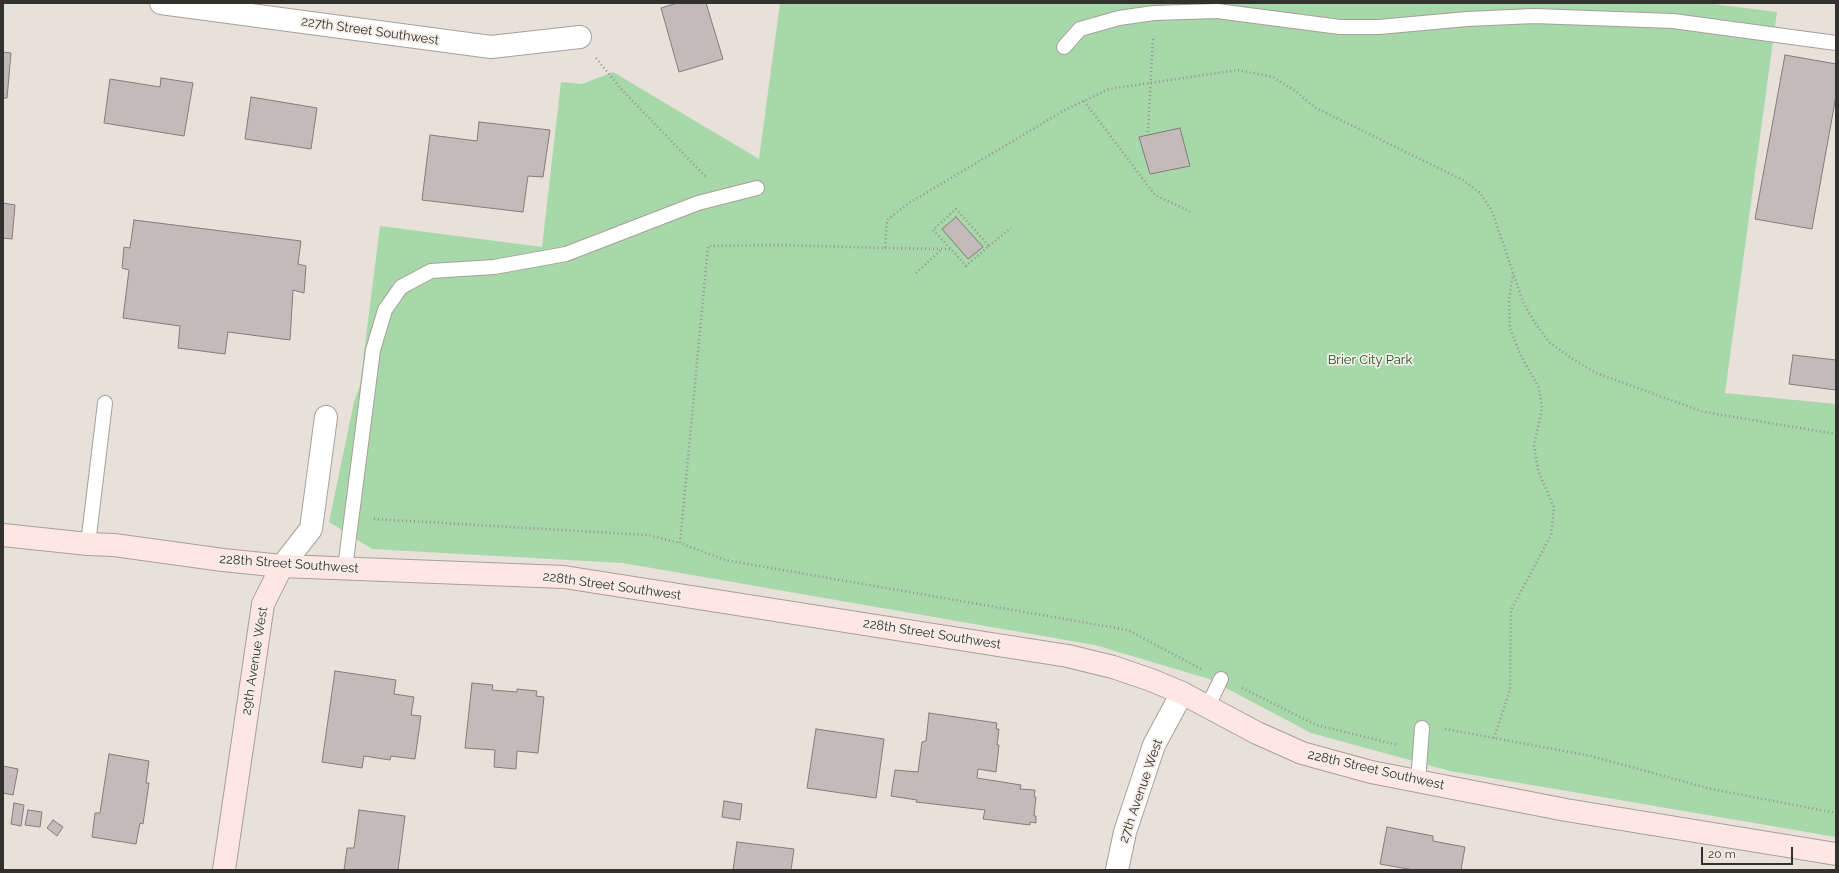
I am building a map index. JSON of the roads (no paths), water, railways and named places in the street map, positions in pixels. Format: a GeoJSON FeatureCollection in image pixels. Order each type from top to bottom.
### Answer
{"type":"FeatureCollection","features":[{"type":"Feature","properties":{"kind":"main road","name":"228th Street Southwest"},"geometry":{"type":"LineString","coordinates":[[3,535],[88,544],[114,545],[223,560],[282,566],[572,578],[1068,656],[1113,666],[1151,680],[1182,693],[1257,733],[1302,753],[1371,772],[1566,810],[1836,854]]}},
{"type":"Feature","properties":{"kind":"main road","name":"29th Avenue West"},"geometry":{"type":"LineString","coordinates":[[224,870],[263,604],[282,566]]}},
{"type":"Feature","properties":{"kind":"street","name":"227th Street Southwest"},"geometry":{"type":"LineString","coordinates":[[160,3],[491,47],[580,37]]}},
{"type":"Feature","properties":{"kind":"street","name":"29th Avenue West"},"geometry":{"type":"LineString","coordinates":[[282,566],[311,529],[326,417]]}},
{"type":"Feature","properties":{"kind":"street","name":"27th Avenue West"},"geometry":{"type":"LineString","coordinates":[[1117,870],[1125,832],[1154,745],[1182,693]]}},
{"type":"Feature","properties":{"kind":"lane"},"geometry":{"type":"LineString","coordinates":[[1064,47],[1080,29],[1119,18],[1154,13],[1217,11],[1340,28],[1379,27],[1467,19],[1534,16],[1673,21],[1836,43]]}},
{"type":"Feature","properties":{"kind":"lane"},"geometry":{"type":"LineString","coordinates":[[345,568],[373,350],[385,310],[401,287],[431,271],[494,267],[566,254],[698,203],[757,188]]}},
{"type":"Feature","properties":{"kind":"lane"},"geometry":{"type":"LineString","coordinates":[[88,544],[105,403]]}},
{"type":"Feature","properties":{"kind":"lane"},"geometry":{"type":"LineString","coordinates":[[1208,706],[1221,679]]}},
{"type":"Feature","properties":{"kind":"lane"},"geometry":{"type":"LineString","coordinates":[[1418,782],[1422,728]]}},
{"type":"Feature","properties":{"kind":"park label","name":"Brier City Park"},"geometry":{"type":"Point","coordinates":[1370,360]}}]}
